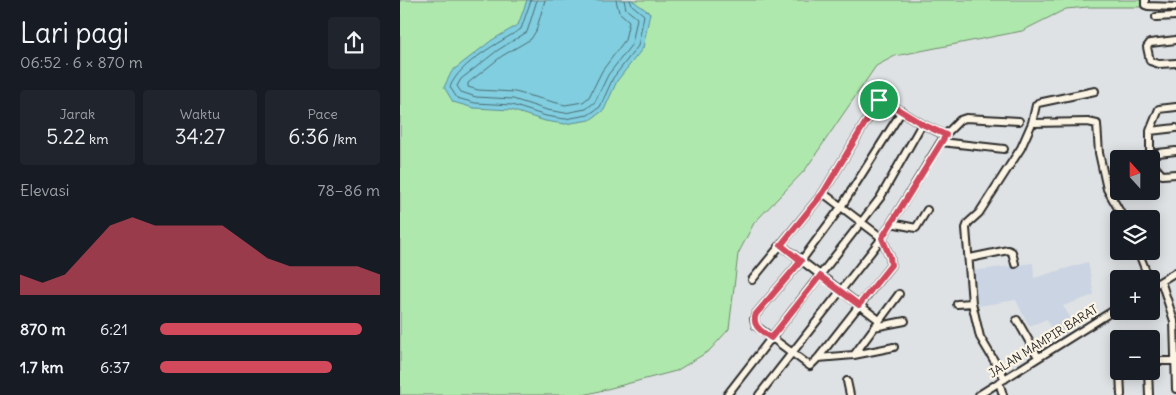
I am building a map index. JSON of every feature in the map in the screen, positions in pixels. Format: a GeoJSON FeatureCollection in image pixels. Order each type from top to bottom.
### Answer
{"type":"FeatureCollection","features":[{"type":"Feature","properties":{"kind":"street"},"geometry":{"type":"LineString","coordinates":[[1145,0],[1145,5],[1148,6],[1176,7]]}},
{"type":"Feature","properties":{"kind":"street"},"geometry":{"type":"LineString","coordinates":[[1156,17],[1176,16]]}},
{"type":"Feature","properties":{"kind":"street"},"geometry":{"type":"LineString","coordinates":[[1176,40],[1150,43],[1147,48],[1150,61],[1159,64],[1176,63]]}},
{"type":"Feature","properties":{"kind":"street"},"geometry":{"type":"LineString","coordinates":[[1003,395],[1002,380],[980,337],[972,304],[970,258],[966,233],[968,223],[979,213],[1022,148],[1038,104],[1094,91]]}},
{"type":"Feature","properties":{"kind":"street"},"geometry":{"type":"LineString","coordinates":[[752,280],[823,193],[879,100],[883,100],[922,124],[946,135]]}},
{"type":"Feature","properties":{"kind":"street"},"geometry":{"type":"LineString","coordinates":[[1150,150],[1150,130],[1158,108],[1176,107]]}},
{"type":"Feature","properties":{"kind":"street"},"geometry":{"type":"LineString","coordinates":[[823,193],[842,207],[862,222],[882,238],[890,257],[891,265],[810,366],[756,326],[754,319],[756,314],[801,261],[842,207],[902,111]]}},
{"type":"Feature","properties":{"kind":"street"},"geometry":{"type":"LineString","coordinates":[[759,395],[882,238],[946,135],[962,118],[1019,120]]}},
{"type":"Feature","properties":{"kind":"street"},"geometry":{"type":"LineString","coordinates":[[1032,123],[1088,122],[1097,124],[1099,153],[1107,189],[1119,210]]}},
{"type":"Feature","properties":{"kind":"street"},"geometry":{"type":"LineString","coordinates":[[727,395],[880,198],[922,124]]}},
{"type":"Feature","properties":{"kind":"street"},"geometry":{"type":"LineString","coordinates":[[1150,130],[1176,128]]}},
{"type":"Feature","properties":{"kind":"street"},"geometry":{"type":"LineString","coordinates":[[942,142],[1004,149]]}},
{"type":"Feature","properties":{"kind":"street"},"geometry":{"type":"LineString","coordinates":[[1160,155],[1176,151]]}},
{"type":"Feature","properties":{"kind":"street"},"geometry":{"type":"LineString","coordinates":[[1160,172],[1162,175],[1176,174]]}},
{"type":"Feature","properties":{"kind":"street"},"geometry":{"type":"LineString","coordinates":[[891,223],[916,228],[927,210]]}},
{"type":"Feature","properties":{"kind":"street"},"geometry":{"type":"LineString","coordinates":[[781,245],[879,320]]}},
{"type":"Feature","properties":{"kind":"street"},"geometry":{"type":"LineString","coordinates":[[970,258],[1008,250],[1012,252],[1015,264]]}},
{"type":"Feature","properties":{"kind":"street"},"geometry":{"type":"LineString","coordinates":[[1176,272],[1161,281],[1175,321],[1176,386]]}},
{"type":"Feature","properties":{"kind":"street"},"geometry":{"type":"LineString","coordinates":[[854,355],[900,294]]}},
{"type":"Feature","properties":{"kind":"street"},"geometry":{"type":"LineString","coordinates":[[956,304],[972,304]]}},
{"type":"Feature","properties":{"kind":"street","name":"JALAN MAMPIR BARAT"},"geometry":{"type":"LineString","coordinates":[[979,395],[1110,313]]}},
{"type":"Feature","properties":{"kind":"street"},"geometry":{"type":"LineString","coordinates":[[1017,320],[1038,357]]}},
{"type":"Feature","properties":{"kind":"street"},"geometry":{"type":"LineString","coordinates":[[874,328],[906,321]]}},
{"type":"Feature","properties":{"kind":"street"},"geometry":{"type":"LineString","coordinates":[[818,358],[854,355],[894,347]]}},
{"type":"Feature","properties":{"kind":"street"},"geometry":{"type":"LineString","coordinates":[[1160,362],[1176,361]]}},
{"type":"Feature","properties":{"kind":"street"},"geometry":{"type":"LineString","coordinates":[[1120,380],[1120,395]]}},
{"type":"Feature","properties":{"kind":"street"},"geometry":{"type":"LineString","coordinates":[[1148,380],[1149,395]]}},
{"type":"Feature","properties":{"kind":"street"},"geometry":{"type":"LineString","coordinates":[[847,381],[850,395]]}},
{"type":"Feature","properties":{"kind":"shaded area"},"geometry":{"type":"Polygon","coordinates":[[[1088,262],[1094,295],[1063,306],[1078,329],[1057,343],[1047,319],[1029,326],[1016,300],[978,306],[972,271],[1033,263],[1034,278],[1088,262]]]}},
{"type":"Feature","properties":{"kind":"green space"},"geometry":{"type":"Polygon","coordinates":[[[400,0],[1142,0],[1141,7],[1066,9],[1022,31],[895,56],[876,66],[805,170],[754,223],[738,254],[729,329],[709,351],[676,371],[584,395],[400,395],[400,0]]]}},
{"type":"Feature","properties":{"kind":"water"},"geometry":{"type":"Polygon","coordinates":[[[527,0],[632,0],[650,13],[643,48],[617,81],[604,110],[590,120],[565,124],[545,121],[511,110],[474,108],[453,102],[444,87],[452,71],[492,40],[518,25],[527,0]]]}},
{"type":"Feature","properties":{"kind":"route"},"geometry":{"type":"LineString","coordinates":[[879,100],[883,100],[922,124],[946,135],[882,238],[890,257],[891,265],[859,305],[820,276],[771,338],[756,326],[754,319],[756,314],[801,261],[781,245],[823,193],[879,100]]}}]}
